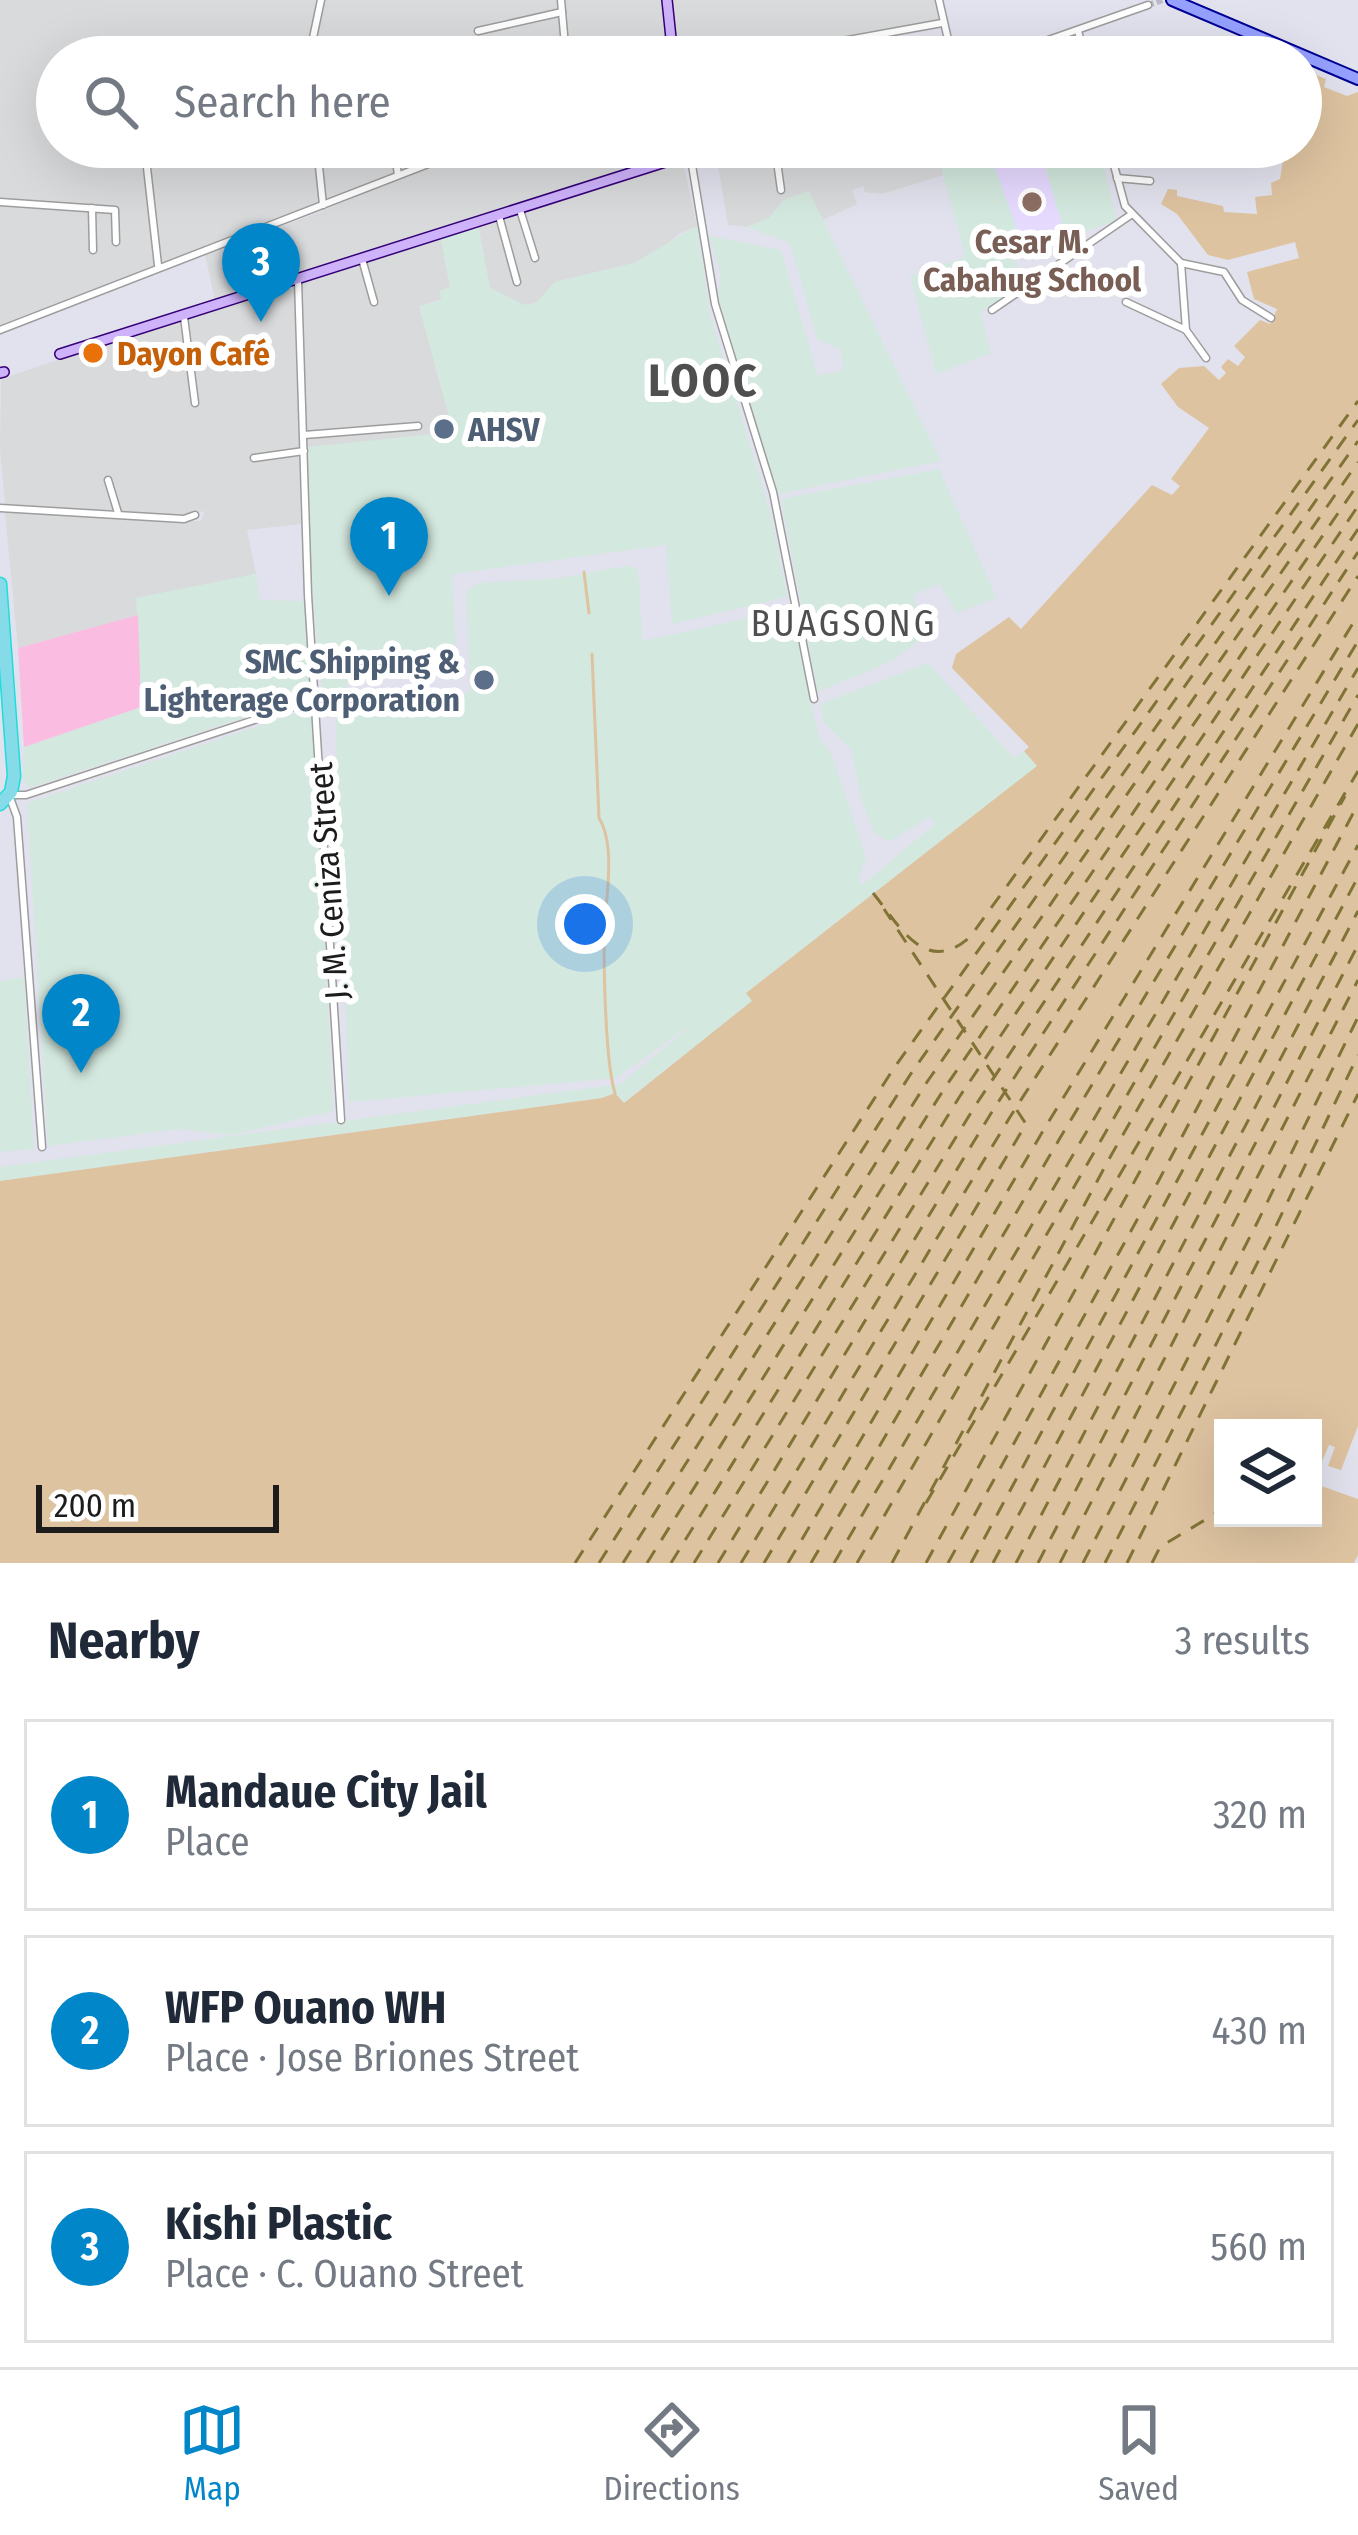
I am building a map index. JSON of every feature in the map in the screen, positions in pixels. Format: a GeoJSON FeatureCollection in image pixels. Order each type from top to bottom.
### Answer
{"type":"FeatureCollection","features":[{"type":"Feature","properties":{"kind":"highway"},"geometry":{"type":"LineString","coordinates":[[0,584],[14,776],[4,800]]}},
{"type":"Feature","properties":{"kind":"main road"},"geometry":{"type":"LineString","coordinates":[[1172,0],[1257,36]]}},
{"type":"Feature","properties":{"kind":"main road"},"geometry":{"type":"LineString","coordinates":[[1322,64],[1358,79]]}},
{"type":"Feature","properties":{"kind":"street"},"geometry":{"type":"LineString","coordinates":[[313,36],[321,0]]}},
{"type":"Feature","properties":{"kind":"street"},"geometry":{"type":"LineString","coordinates":[[561,0],[564,36]]}},
{"type":"Feature","properties":{"kind":"street"},"geometry":{"type":"LineString","coordinates":[[667,0],[671,36]]}},
{"type":"Feature","properties":{"kind":"street"},"geometry":{"type":"LineString","coordinates":[[939,0],[946,36]]}},
{"type":"Feature","properties":{"kind":"street"},"geometry":{"type":"LineString","coordinates":[[1063,36],[1148,5]]}},
{"type":"Feature","properties":{"kind":"street"},"geometry":{"type":"LineString","coordinates":[[478,32],[562,12]]}},
{"type":"Feature","properties":{"kind":"street"},"geometry":{"type":"LineString","coordinates":[[870,36],[942,23]]}},
{"type":"Feature","properties":{"kind":"street"},"geometry":{"type":"LineString","coordinates":[[1078,31],[1079,36]]}},
{"type":"Feature","properties":{"kind":"street"},"geometry":{"type":"LineString","coordinates":[[147,168],[158,266]]}},
{"type":"Feature","properties":{"kind":"street"},"geometry":{"type":"LineString","coordinates":[[319,168],[323,205]]}},
{"type":"Feature","properties":{"kind":"street"},"geometry":{"type":"LineString","coordinates":[[397,168],[398,175]]}},
{"type":"Feature","properties":{"kind":"street"},"geometry":{"type":"LineString","coordinates":[[0,330],[418,168]]}},
{"type":"Feature","properties":{"kind":"street"},"geometry":{"type":"LineString","coordinates":[[60,354],[298,281],[634,168]]}},
{"type":"Feature","properties":{"kind":"street"},"geometry":{"type":"LineString","coordinates":[[692,168],[716,304],[772,492],[814,699]]}},
{"type":"Feature","properties":{"kind":"street"},"geometry":{"type":"LineString","coordinates":[[778,168],[781,190]]}},
{"type":"Feature","properties":{"kind":"street"},"geometry":{"type":"LineString","coordinates":[[1114,168],[1121,199],[1180,263],[1224,272],[1242,301],[1271,318]]}},
{"type":"Feature","properties":{"kind":"street"},"geometry":{"type":"LineString","coordinates":[[1117,178],[1150,182]]}},
{"type":"Feature","properties":{"kind":"street"},"geometry":{"type":"LineString","coordinates":[[0,202],[115,210],[116,242]]}},
{"type":"Feature","properties":{"kind":"street"},"geometry":{"type":"LineString","coordinates":[[519,206],[535,258]]}},
{"type":"Feature","properties":{"kind":"street"},"geometry":{"type":"LineString","coordinates":[[92,208],[93,250]]}},
{"type":"Feature","properties":{"kind":"street"},"geometry":{"type":"LineString","coordinates":[[498,213],[518,282]]}},
{"type":"Feature","properties":{"kind":"street"},"geometry":{"type":"LineString","coordinates":[[992,310],[1132,214]]}},
{"type":"Feature","properties":{"kind":"street"},"geometry":{"type":"LineString","coordinates":[[362,259],[374,302]]}},
{"type":"Feature","properties":{"kind":"street"},"geometry":{"type":"LineString","coordinates":[[1180,263],[1186,330]]}},
{"type":"Feature","properties":{"kind":"street","name":"J. M. Ceniza Street"},"geometry":{"type":"LineString","coordinates":[[298,281],[315,700],[341,1120]]}},
{"type":"Feature","properties":{"kind":"street"},"geometry":{"type":"LineString","coordinates":[[1126,302],[1186,330],[1206,358]]}},
{"type":"Feature","properties":{"kind":"street"},"geometry":{"type":"LineString","coordinates":[[184,313],[194,403]]}},
{"type":"Feature","properties":{"kind":"street"},"geometry":{"type":"LineString","coordinates":[[304,435],[418,426]]}},
{"type":"Feature","properties":{"kind":"street"},"geometry":{"type":"LineString","coordinates":[[254,458],[304,451]]}},
{"type":"Feature","properties":{"kind":"street"},"geometry":{"type":"LineString","coordinates":[[108,479],[118,513]]}},
{"type":"Feature","properties":{"kind":"street"},"geometry":{"type":"LineString","coordinates":[[0,508],[184,519],[195,515]]}},
{"type":"Feature","properties":{"kind":"street"},"geometry":{"type":"LineString","coordinates":[[42,1147],[17,817],[4,800],[315,700]]}},
{"type":"Feature","properties":{"kind":"shaded area"},"geometry":{"type":"Polygon","coordinates":[[[0,0],[661,0],[665,36],[36,36],[36,168],[406,168],[0,325],[0,0]]]}},
{"type":"Feature","properties":{"kind":"shaded area"},"geometry":{"type":"Polygon","coordinates":[[[670,0],[936,0],[939,22],[869,36],[673,36],[670,0]]]}},
{"type":"Feature","properties":{"kind":"shaded area"},"geometry":{"type":"Polygon","coordinates":[[[1322,77],[1324,87],[1347,96],[1358,92],[1358,1426],[1341,1470],[1328,1466],[1335,1447],[1329,1445],[1322,1462],[1322,1419],[1214,1419],[1214,1527],[1322,1527],[1322,1486],[1358,1499],[1354,1563],[0,1563],[0,1181],[615,1093],[624,1103],[752,1001],[746,993],[1037,766],[1024,751],[1029,747],[952,668],[956,654],[1009,617],[1021,629],[1152,485],[1172,495],[1180,486],[1171,479],[1209,428],[1178,407],[1161,384],[1179,368],[1204,366],[1219,380],[1226,373],[1221,367],[1228,359],[1238,366],[1245,357],[1234,346],[1260,320],[1270,324],[1277,309],[1254,299],[1247,272],[1299,258],[1295,242],[1228,260],[1208,255],[1177,214],[1161,204],[1168,189],[1177,190],[1177,196],[1223,206],[1224,212],[1257,214],[1255,197],[1272,195],[1271,183],[1280,179],[1282,168],[1322,168],[1322,77]]]}},
{"type":"Feature","properties":{"kind":"shaded area"},"geometry":{"type":"Polygon","coordinates":[[[422,168],[624,169],[215,301],[205,255],[422,168]]]}},
{"type":"Feature","properties":{"kind":"shaded area"},"geometry":{"type":"Polygon","coordinates":[[[663,168],[684,168],[697,226],[634,263],[555,282],[536,303],[524,305],[490,288],[478,225],[663,168]]]}},
{"type":"Feature","properties":{"kind":"shaded area"},"geometry":{"type":"Polygon","coordinates":[[[719,168],[942,168],[944,175],[882,194],[865,192],[863,186],[852,190],[857,204],[823,220],[808,191],[784,200],[769,218],[747,227],[728,225],[719,168]]]}},
{"type":"Feature","properties":{"kind":"shaded area"},"geometry":{"type":"Polygon","coordinates":[[[942,168],[998,168],[1020,237],[1004,241],[1027,282],[980,312],[991,353],[936,374],[910,276],[965,257],[942,168]]]}},
{"type":"Feature","properties":{"kind":"shaded area","name":"Cesar M. Cabahug School"},"geometry":{"type":"Polygon","coordinates":[[[995,168],[1045,168],[1066,238],[1026,254],[995,168]]]}},
{"type":"Feature","properties":{"kind":"shaded area"},"geometry":{"type":"Polygon","coordinates":[[[1045,168],[1104,168],[1117,221],[1066,238],[1045,168]]]}},
{"type":"Feature","properties":{"kind":"shaded area"},"geometry":{"type":"Polygon","coordinates":[[[809,191],[941,461],[778,494],[718,299],[721,273],[709,236],[781,250],[818,376],[844,370],[840,349],[817,339],[790,243],[747,227],[769,218],[784,200],[809,191]]]}},
{"type":"Feature","properties":{"kind":"shaded area"},"geometry":{"type":"Polygon","coordinates":[[[478,225],[490,288],[524,305],[536,303],[555,282],[634,263],[697,226],[710,314],[771,514],[787,597],[672,624],[666,545],[452,574],[457,666],[349,676],[345,690],[322,693],[311,574],[308,447],[453,432],[419,306],[441,300],[440,291],[450,287],[441,239],[478,225]]]}},
{"type":"Feature","properties":{"kind":"shaded area"},"geometry":{"type":"Polygon","coordinates":[[[441,239],[450,287],[442,299],[420,306],[454,433],[308,447],[300,284],[441,239]]]}},
{"type":"Feature","properties":{"kind":"shaded area"},"geometry":{"type":"Polygon","coordinates":[[[294,288],[301,524],[247,530],[256,574],[137,598],[138,615],[18,648],[5,513],[100,512],[201,521],[205,511],[183,516],[5,504],[1,379],[294,288]]]}},
{"type":"Feature","properties":{"kind":"shaded area"},"geometry":{"type":"Polygon","coordinates":[[[939,469],[997,598],[956,613],[940,584],[913,595],[926,635],[892,661],[818,692],[781,499],[939,469]]]}},
{"type":"Feature","properties":{"kind":"shaded area"},"geometry":{"type":"Polygon","coordinates":[[[636,568],[639,577],[642,641],[790,609],[819,736],[833,758],[866,858],[861,886],[935,824],[929,817],[889,842],[874,832],[861,799],[851,749],[824,723],[820,704],[928,663],[1014,758],[1024,751],[1038,766],[747,992],[753,1001],[623,1103],[615,1093],[0,1181],[0,1167],[620,1084],[701,1018],[616,1078],[349,1102],[335,705],[470,693],[466,592],[478,583],[559,578],[636,568]]]}},
{"type":"Feature","properties":{"kind":"shaded area"},"geometry":{"type":"Polygon","coordinates":[[[256,574],[260,600],[305,601],[310,696],[29,788],[23,779],[24,747],[141,707],[136,598],[256,574]]]}},
{"type":"Feature","properties":{"kind":"shaded area"},"geometry":{"type":"Polygon","coordinates":[[[138,615],[141,707],[24,747],[18,648],[138,615]]]}},
{"type":"Feature","properties":{"kind":"shaded area"},"geometry":{"type":"Polygon","coordinates":[[[313,708],[333,1111],[232,1135],[178,1129],[48,1146],[27,803],[313,708]]]}},
{"type":"Feature","properties":{"kind":"shaded area"},"geometry":{"type":"Polygon","coordinates":[[[24,977],[34,1149],[0,1152],[0,981],[24,977]]]}},
{"type":"Feature","properties":{"kind":"waterway"},"geometry":{"type":"LineString","coordinates":[[584,572],[589,613]]}},
{"type":"Feature","properties":{"kind":"waterway"},"geometry":{"type":"LineString","coordinates":[[592,654],[599,818],[608,854],[605,983],[615,1093]]}},
{"type":"Feature","properties":{"kind":"ferry route"},"geometry":{"type":"LineString","coordinates":[[873,893],[903,932],[926,949],[954,948],[970,937],[1358,401]]}},
{"type":"Feature","properties":{"kind":"ferry route"},"geometry":{"type":"LineString","coordinates":[[575,1563],[894,1068],[1358,420]]}},
{"type":"Feature","properties":{"kind":"ferry route"},"geometry":{"type":"LineString","coordinates":[[599,1563],[910,1075],[1358,441]]}},
{"type":"Feature","properties":{"kind":"ferry route"},"geometry":{"type":"LineString","coordinates":[[623,1563],[927,1082],[1358,462]]}},
{"type":"Feature","properties":{"kind":"ferry route"},"geometry":{"type":"LineString","coordinates":[[647,1563],[944,1089],[1358,484]]}},
{"type":"Feature","properties":{"kind":"ferry route"},"geometry":{"type":"LineString","coordinates":[[671,1563],[960,1096],[1358,506]]}},
{"type":"Feature","properties":{"kind":"ferry route"},"geometry":{"type":"LineString","coordinates":[[694,1563],[977,1103],[1358,529]]}},
{"type":"Feature","properties":{"kind":"ferry route"},"geometry":{"type":"LineString","coordinates":[[718,1563],[993,1110],[1358,552]]}},
{"type":"Feature","properties":{"kind":"ferry route"},"geometry":{"type":"LineString","coordinates":[[741,1563],[1010,1117],[1358,576]]}},
{"type":"Feature","properties":{"kind":"ferry route"},"geometry":{"type":"LineString","coordinates":[[788,1563],[1043,1131],[1358,615]]}},
{"type":"Feature","properties":{"kind":"ferry route"},"geometry":{"type":"LineString","coordinates":[[811,1563],[1358,641]]}},
{"type":"Feature","properties":{"kind":"ferry route"},"geometry":{"type":"LineString","coordinates":[[834,1563],[1358,668]]}},
{"type":"Feature","properties":{"kind":"ferry route"},"geometry":{"type":"LineString","coordinates":[[857,1563],[1358,695]]}},
{"type":"Feature","properties":{"kind":"ferry route"},"geometry":{"type":"LineString","coordinates":[[892,1563],[1109,1159],[1358,724]]}},
{"type":"Feature","properties":{"kind":"ferry route"},"geometry":{"type":"LineString","coordinates":[[926,1503],[1358,771]]}},
{"type":"Feature","properties":{"kind":"ferry route"},"geometry":{"type":"LineString","coordinates":[[926,1563],[1345,796]]}},
{"type":"Feature","properties":{"kind":"ferry route"},"geometry":{"type":"LineString","coordinates":[[948,1563],[1159,1180],[1358,804]]}},
{"type":"Feature","properties":{"kind":"ferry route"},"geometry":{"type":"LineString","coordinates":[[971,1563],[1358,845]]}},
{"type":"Feature","properties":{"kind":"ferry route"},"geometry":{"type":"LineString","coordinates":[[993,1563],[1358,877]]}},
{"type":"Feature","properties":{"kind":"ferry route"},"geometry":{"type":"LineString","coordinates":[[764,1563],[1026,1124],[884,909]]}},
{"type":"Feature","properties":{"kind":"ferry route"},"geometry":{"type":"LineString","coordinates":[[1016,1563],[1358,911]]}},
{"type":"Feature","properties":{"kind":"ferry route"},"geometry":{"type":"LineString","coordinates":[[1038,1563],[1358,945]]}},
{"type":"Feature","properties":{"kind":"ferry route"},"geometry":{"type":"LineString","coordinates":[[1060,1563],[1358,980]]}},
{"type":"Feature","properties":{"kind":"ferry route"},"geometry":{"type":"LineString","coordinates":[[1083,1563],[1358,1017]]}},
{"type":"Feature","properties":{"kind":"ferry route"},"geometry":{"type":"LineString","coordinates":[[1105,1563],[1358,1055]]}},
{"type":"Feature","properties":{"kind":"ferry route"},"geometry":{"type":"LineString","coordinates":[[1127,1563],[1358,1094]]}},
{"type":"Feature","properties":{"kind":"ferry route"},"geometry":{"type":"LineString","coordinates":[[1152,1563],[1160,1547],[1214,1514]]}},
{"type":"Feature","properties":{"kind":"tunnel"},"geometry":{"type":"LineString","coordinates":[[1148,5],[1163,0]]}},
{"type":"Feature","properties":{"kind":"place","name":"Cesar M. Cabahug School"},"geometry":{"type":"Point","coordinates":[1032,202]}},
{"type":"Feature","properties":{"kind":"place","name":"Kishi Plastic"},"geometry":{"type":"Point","coordinates":[261,322]}},
{"type":"Feature","properties":{"kind":"place","name":"Dayon Café"},"geometry":{"type":"Point","coordinates":[93,353]}},
{"type":"Feature","properties":{"kind":"place","name":"AHSV"},"geometry":{"type":"Point","coordinates":[444,429]}},
{"type":"Feature","properties":{"kind":"place","name":"Mandaue City Jail"},"geometry":{"type":"Point","coordinates":[389,596]}},
{"type":"Feature","properties":{"kind":"place","name":"SMC Shipping & Lighterage Corporation"},"geometry":{"type":"Point","coordinates":[484,680]}},
{"type":"Feature","properties":{"kind":"place","name":"WFP Ouano WH"},"geometry":{"type":"Point","coordinates":[81,1073]}},
{"type":"Feature","properties":{"kind":"district","name":"LOOC"},"geometry":{"type":"Point","coordinates":[704,380]}},
{"type":"Feature","properties":{"kind":"district","name":"BUAGSONG"},"geometry":{"type":"Point","coordinates":[844,623]}}]}
